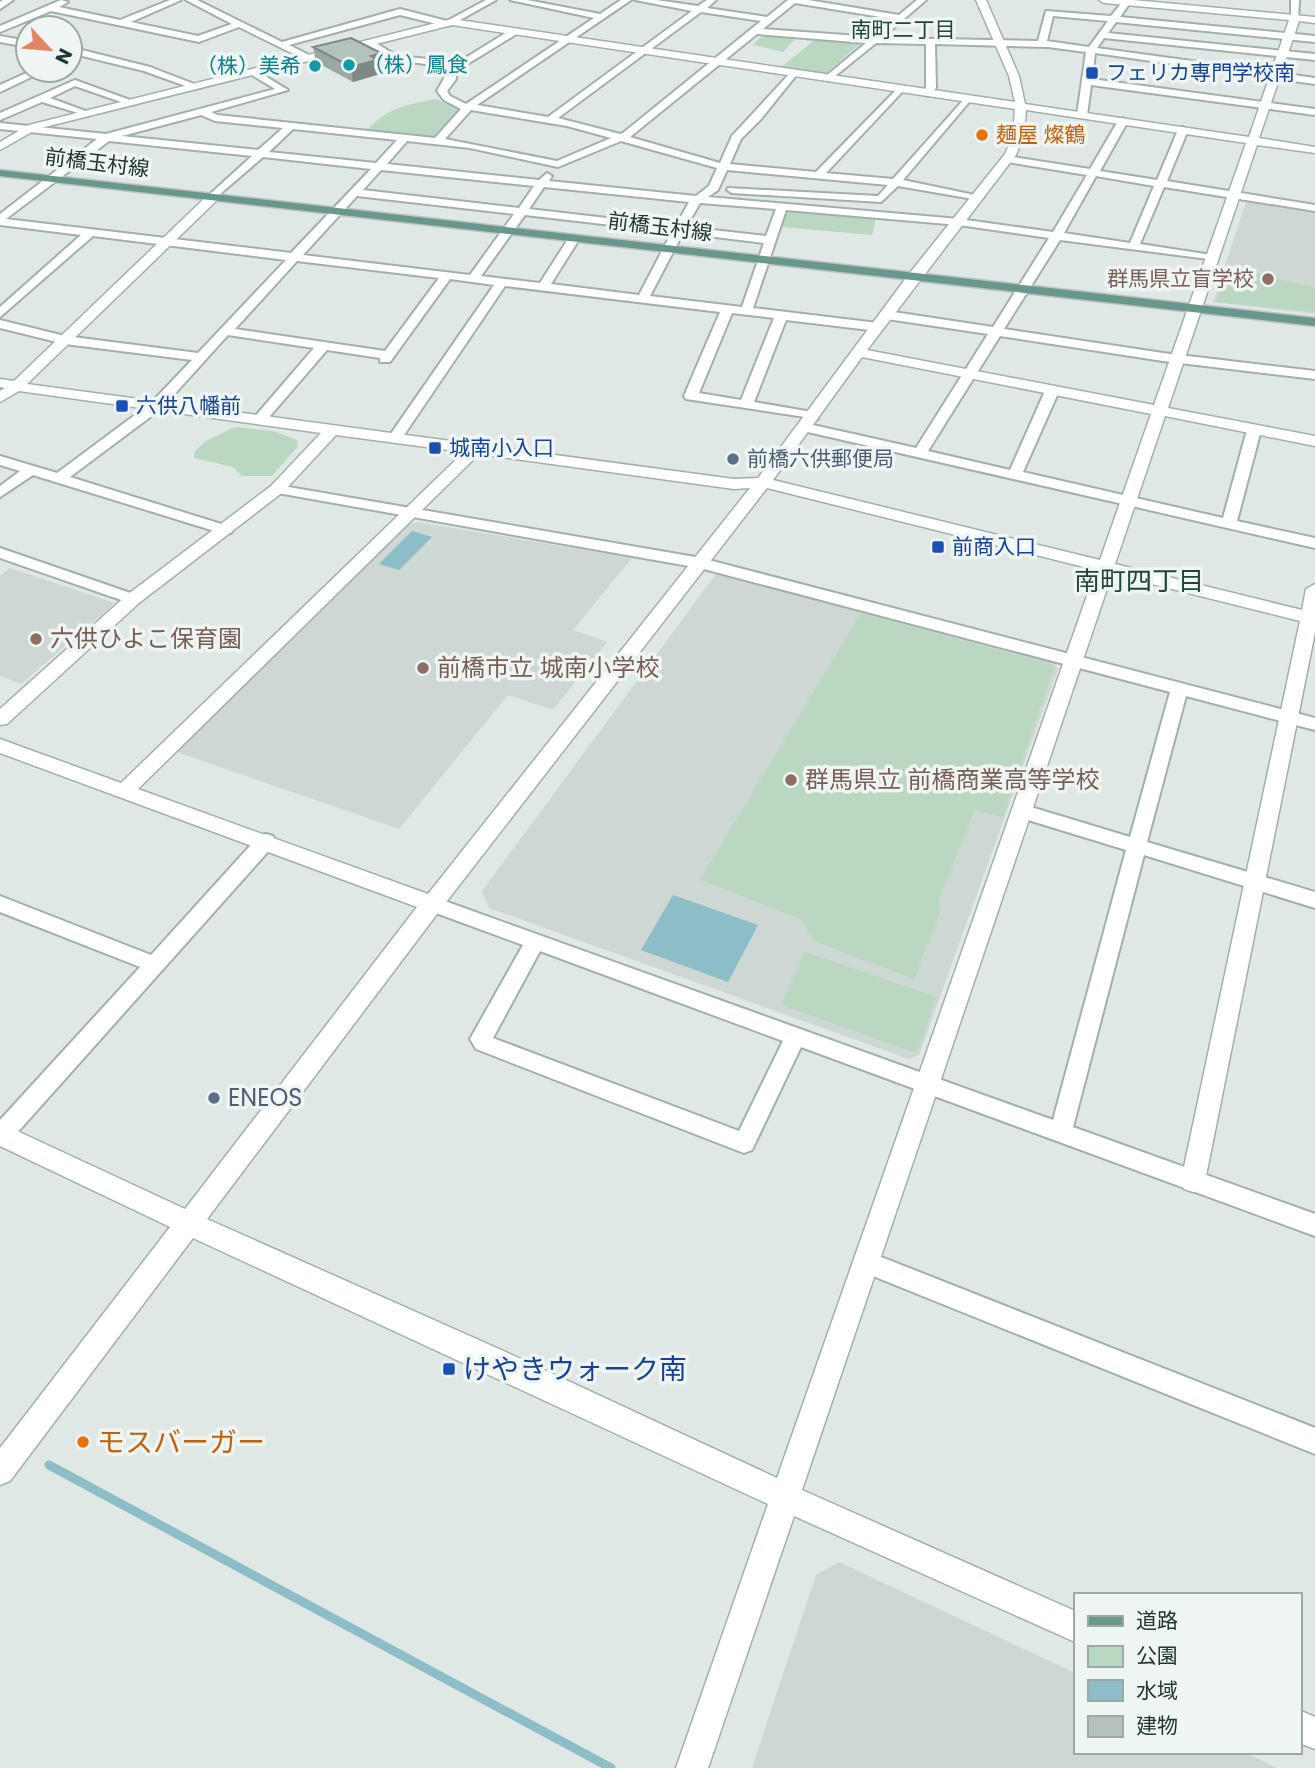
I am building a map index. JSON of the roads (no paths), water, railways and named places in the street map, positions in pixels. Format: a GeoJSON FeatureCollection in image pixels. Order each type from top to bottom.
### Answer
{"type":"FeatureCollection","features":[{"type":"Feature","properties":{"kind":"main road","name":"前橋玉村線"},"geometry":{"type":"LineString","coordinates":[[0,173],[1315,322]]}},
{"type":"Feature","properties":{"kind":"street"},"geometry":{"type":"LineString","coordinates":[[0,6],[9,0]]}},
{"type":"Feature","properties":{"kind":"street"},"geometry":{"type":"LineString","coordinates":[[0,29],[69,0]]}},
{"type":"Feature","properties":{"kind":"street"},"geometry":{"type":"LineString","coordinates":[[124,22],[177,0]]}},
{"type":"Feature","properties":{"kind":"street"},"geometry":{"type":"LineString","coordinates":[[190,0],[308,58]]}},
{"type":"Feature","properties":{"kind":"street"},"geometry":{"type":"LineString","coordinates":[[0,147],[29,128],[448,23],[492,0]]}},
{"type":"Feature","properties":{"kind":"street"},"geometry":{"type":"LineString","coordinates":[[514,0],[601,17]]}},
{"type":"Feature","properties":{"kind":"street"},"geometry":{"type":"LineString","coordinates":[[439,141],[468,107],[627,0]]}},
{"type":"Feature","properties":{"kind":"street"},"geometry":{"type":"LineString","coordinates":[[639,0],[769,20]]}},
{"type":"Feature","properties":{"kind":"street"},"geometry":{"type":"LineString","coordinates":[[551,119],[712,0]]}},
{"type":"Feature","properties":{"kind":"street"},"geometry":{"type":"LineString","coordinates":[[474,278],[555,165],[623,138],[793,0],[900,18]]}},
{"type":"Feature","properties":{"kind":"street"},"geometry":{"type":"LineString","coordinates":[[829,78],[922,0]]}},
{"type":"Feature","properties":{"kind":"street"},"geometry":{"type":"LineString","coordinates":[[2,1465],[432,904],[701,563],[914,277],[1007,159],[1020,133],[1022,106],[1016,82],[981,0]]}},
{"type":"Feature","properties":{"kind":"street"},"geometry":{"type":"LineString","coordinates":[[1104,0],[1315,20]]}},
{"type":"Feature","properties":{"kind":"street"},"geometry":{"type":"LineString","coordinates":[[692,1768],[1289,37],[1295,18],[1295,0]]}},
{"type":"Feature","properties":{"kind":"street"},"geometry":{"type":"LineString","coordinates":[[1082,115],[1091,50],[1127,1]]}},
{"type":"Feature","properties":{"kind":"street"},"geometry":{"type":"LineString","coordinates":[[51,8],[199,39],[240,24]]}},
{"type":"Feature","properties":{"kind":"street"},"geometry":{"type":"LineString","coordinates":[[281,45],[400,12],[448,23],[1315,150]]}},
{"type":"Feature","properties":{"kind":"street"},"geometry":{"type":"LineString","coordinates":[[1042,44],[1049,13],[1315,39]]}},
{"type":"Feature","properties":{"kind":"street"},"geometry":{"type":"LineString","coordinates":[[368,42],[388,57],[432,62],[450,70],[515,31]]}},
{"type":"Feature","properties":{"kind":"street"},"geometry":{"type":"LineString","coordinates":[[756,31],[873,41],[1042,44],[1091,50],[1265,105],[1315,112]]}},
{"type":"Feature","properties":{"kind":"street"},"geometry":{"type":"LineString","coordinates":[[1102,35],[1315,57]]}},
{"type":"Feature","properties":{"kind":"street"},"geometry":{"type":"LineString","coordinates":[[928,93],[931,88],[930,42]]}},
{"type":"Feature","properties":{"kind":"street"},"geometry":{"type":"LineString","coordinates":[[84,53],[147,69],[197,87]]}},
{"type":"Feature","properties":{"kind":"street"},"geometry":{"type":"LineString","coordinates":[[450,70],[452,77],[443,93],[451,101],[468,107],[551,119],[724,167],[895,182],[979,197]]}},
{"type":"Feature","properties":{"kind":"street"},"geometry":{"type":"LineString","coordinates":[[0,220],[107,137],[282,90],[255,72]]}},
{"type":"Feature","properties":{"kind":"street"},"geometry":{"type":"LineString","coordinates":[[643,298],[696,200],[714,188],[736,138],[758,117],[793,73]]}},
{"type":"Feature","properties":{"kind":"street"},"geometry":{"type":"LineString","coordinates":[[1086,81],[1169,76],[1275,75],[1315,80]]}},
{"type":"Feature","properties":{"kind":"street"},"geometry":{"type":"LineString","coordinates":[[0,117],[68,85],[79,83],[133,103]]}},
{"type":"Feature","properties":{"kind":"street"},"geometry":{"type":"LineString","coordinates":[[820,176],[900,89]]}},
{"type":"Feature","properties":{"kind":"street"},"geometry":{"type":"LineString","coordinates":[[41,98],[85,114]]}},
{"type":"Feature","properties":{"kind":"street"},"geometry":{"type":"LineString","coordinates":[[714,188],[881,199],[967,99]]}},
{"type":"Feature","properties":{"kind":"street"},"geometry":{"type":"LineString","coordinates":[[203,112],[215,118],[485,147],[555,165]]}},
{"type":"Feature","properties":{"kind":"street"},"geometry":{"type":"LineString","coordinates":[[920,453],[1057,235],[1122,121]]}},
{"type":"Feature","properties":{"kind":"street"},"geometry":{"type":"LineString","coordinates":[[0,125],[696,200],[959,222],[1212,258]]}},
{"type":"Feature","properties":{"kind":"street"},"geometry":{"type":"LineString","coordinates":[[0,398],[16,387],[165,242],[290,126]]}},
{"type":"Feature","properties":{"kind":"street"},"geometry":{"type":"LineString","coordinates":[[1134,246],[1183,130]]}},
{"type":"Feature","properties":{"kind":"street"},"geometry":{"type":"LineString","coordinates":[[60,478],[156,406],[377,165],[405,138]]}},
{"type":"Feature","properties":{"kind":"street"},"geometry":{"type":"LineString","coordinates":[[1007,159],[1315,208]]}},
{"type":"Feature","properties":{"kind":"street"},"geometry":{"type":"LineString","coordinates":[[353,192],[772,240]]}},
{"type":"Feature","properties":{"kind":"street"},"geometry":{"type":"LineString","coordinates":[[747,309],[782,207]]}},
{"type":"Feature","properties":{"kind":"street"},"geometry":{"type":"LineString","coordinates":[[0,220],[90,233],[782,314],[995,332],[1177,359],[1315,375]]}},
{"type":"Feature","properties":{"kind":"street"},"geometry":{"type":"LineString","coordinates":[[0,313],[90,233]]}},
{"type":"Feature","properties":{"kind":"street"},"geometry":{"type":"LineString","coordinates":[[544,286],[574,238]]}},
{"type":"Feature","properties":{"kind":"street"},"geometry":{"type":"LineString","coordinates":[[224,331],[386,357],[447,275]]}},
{"type":"Feature","properties":{"kind":"street"},"geometry":{"type":"LineString","coordinates":[[395,438],[502,281]]}},
{"type":"Feature","properties":{"kind":"street"},"geometry":{"type":"LineString","coordinates":[[728,307],[691,397],[746,405],[920,453],[1315,543]]}},
{"type":"Feature","properties":{"kind":"street"},"geometry":{"type":"LineString","coordinates":[[746,405],[782,314]]}},
{"type":"Feature","properties":{"kind":"street"},"geometry":{"type":"LineString","coordinates":[[0,324],[65,340],[200,357]]}},
{"type":"Feature","properties":{"kind":"street"},"geometry":{"type":"LineString","coordinates":[[260,419],[323,346]]}},
{"type":"Feature","properties":{"kind":"street"},"geometry":{"type":"LineString","coordinates":[[860,353],[1315,441]]}},
{"type":"Feature","properties":{"kind":"street"},"geometry":{"type":"LineString","coordinates":[[0,383],[759,487],[1311,624]]}},
{"type":"Feature","properties":{"kind":"street"},"geometry":{"type":"LineString","coordinates":[[1015,475],[1052,391]]}},
{"type":"Feature","properties":{"kind":"street"},"geometry":{"type":"LineString","coordinates":[[0,719],[133,599],[277,489],[331,430]]}},
{"type":"Feature","properties":{"kind":"street"},"geometry":{"type":"LineString","coordinates":[[1229,524],[1254,430]]}},
{"type":"Feature","properties":{"kind":"street"},"geometry":{"type":"LineString","coordinates":[[124,791],[475,449]]}},
{"type":"Feature","properties":{"kind":"street"},"geometry":{"type":"LineString","coordinates":[[0,460],[226,530]]}},
{"type":"Feature","properties":{"kind":"street"},"geometry":{"type":"LineString","coordinates":[[0,493],[31,469]]}},
{"type":"Feature","properties":{"kind":"street"},"geometry":{"type":"LineString","coordinates":[[277,489],[701,563],[1315,724]]}},
{"type":"Feature","properties":{"kind":"street"},"geometry":{"type":"LineString","coordinates":[[0,554],[133,599]]}},
{"type":"Feature","properties":{"kind":"street"},"geometry":{"type":"LineString","coordinates":[[1193,1181],[1311,624],[1315,589]]}},
{"type":"Feature","properties":{"kind":"street"},"geometry":{"type":"LineString","coordinates":[[1060,1133],[1179,689]]}},
{"type":"Feature","properties":{"kind":"street"},"geometry":{"type":"LineString","coordinates":[[0,746],[266,841],[534,943],[796,1035],[1315,1225]]}},
{"type":"Feature","properties":{"kind":"street"},"geometry":{"type":"LineString","coordinates":[[1021,811],[1315,900]]}},
{"type":"Feature","properties":{"kind":"street"},"geometry":{"type":"LineString","coordinates":[[266,841],[1,1135],[785,1497],[1074,1626]]}},
{"type":"Feature","properties":{"kind":"street"},"geometry":{"type":"LineString","coordinates":[[0,904],[156,965]]}},
{"type":"Feature","properties":{"kind":"street"},"geometry":{"type":"LineString","coordinates":[[534,943],[481,1039],[483,1043],[744,1143],[796,1035]]}},
{"type":"Feature","properties":{"kind":"street"},"geometry":{"type":"LineString","coordinates":[[866,1262],[1315,1441]]}},
{"type":"Feature","properties":{"kind":"water"},"geometry":{"type":"Polygon","coordinates":[[[412,531],[432,537],[399,570],[379,564],[412,531]]]}},
{"type":"Feature","properties":{"kind":"water"},"geometry":{"type":"Polygon","coordinates":[[[673,895],[758,925],[728,982],[641,950],[673,895]]]}},
{"type":"Feature","properties":{"kind":"waterway"},"geometry":{"type":"LineString","coordinates":[[49,1465],[611,1768]]}},
{"type":"Feature","properties":{"kind":"place","name":"（株）鳳食"},"geometry":{"type":"Point","coordinates":[349,65]}},
{"type":"Feature","properties":{"kind":"place","name":"（株）美希"},"geometry":{"type":"Point","coordinates":[315,66]}},
{"type":"Feature","properties":{"kind":"place","name":"フェリカ専門学校南"},"geometry":{"type":"Point","coordinates":[1092,73]}},
{"type":"Feature","properties":{"kind":"place","name":"麺屋 燦鶴"},"geometry":{"type":"Point","coordinates":[982,135]}},
{"type":"Feature","properties":{"kind":"place","name":"群馬県立盲学校"},"geometry":{"type":"Point","coordinates":[1268,279]}},
{"type":"Feature","properties":{"kind":"place","name":"六供八幡前"},"geometry":{"type":"Point","coordinates":[122,406]}},
{"type":"Feature","properties":{"kind":"place","name":"城南小入口"},"geometry":{"type":"Point","coordinates":[435,448]}},
{"type":"Feature","properties":{"kind":"place","name":"前橋六供郵便局"},"geometry":{"type":"Point","coordinates":[733,459]}},
{"type":"Feature","properties":{"kind":"place","name":"前商入口"},"geometry":{"type":"Point","coordinates":[938,547]}},
{"type":"Feature","properties":{"kind":"place","name":"六供ひよこ保育園"},"geometry":{"type":"Point","coordinates":[36,639]}},
{"type":"Feature","properties":{"kind":"place","name":"前橋市立 城南小学校"},"geometry":{"type":"Point","coordinates":[423,668]}},
{"type":"Feature","properties":{"kind":"place","name":"群馬県立 前橋商業高等学校"},"geometry":{"type":"Point","coordinates":[791,780]}},
{"type":"Feature","properties":{"kind":"place","name":"ENEOS"},"geometry":{"type":"Point","coordinates":[214,1098]}},
{"type":"Feature","properties":{"kind":"place","name":"けやきウォーク南"},"geometry":{"type":"Point","coordinates":[449,1369]}},
{"type":"Feature","properties":{"kind":"place","name":"モスバーガー"},"geometry":{"type":"Point","coordinates":[83,1442]}},
{"type":"Feature","properties":{"kind":"district","name":"南町二丁目"},"geometry":{"type":"Point","coordinates":[903,30]}},
{"type":"Feature","properties":{"kind":"district","name":"南町四丁目"},"geometry":{"type":"Point","coordinates":[1139,581]}}]}
